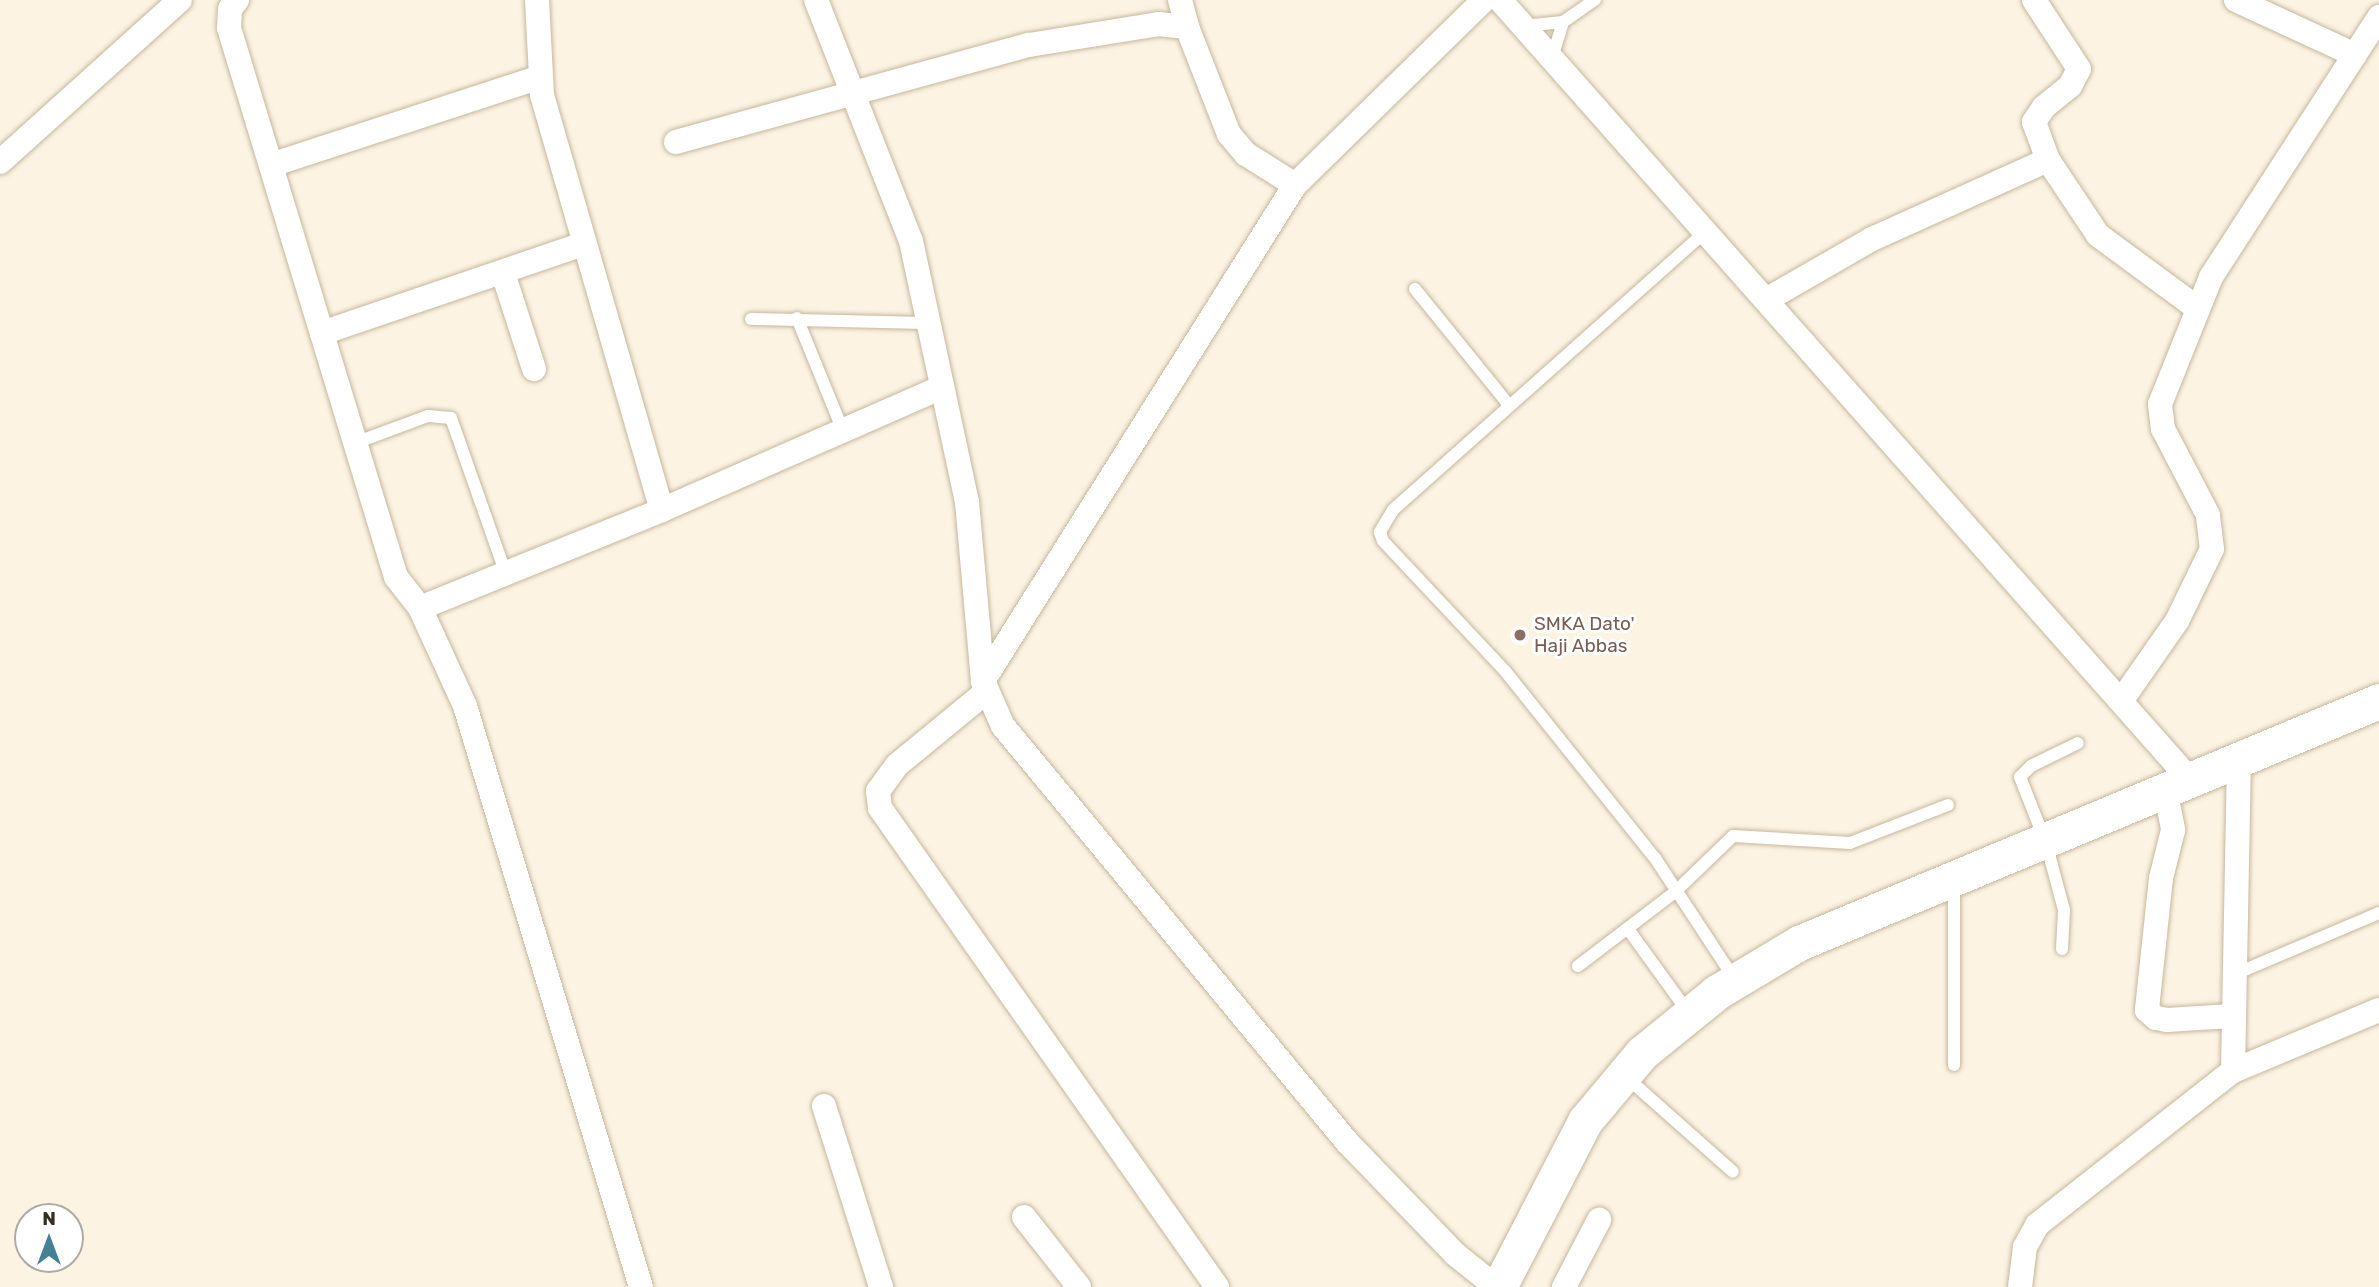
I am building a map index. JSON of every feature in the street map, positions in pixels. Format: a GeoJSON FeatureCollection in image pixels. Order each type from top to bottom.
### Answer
{"type":"FeatureCollection","features":[{"type":"Feature","properties":{"kind":"street"},"geometry":{"type":"LineString","coordinates":[[0,162],[180,0]]}},
{"type":"Feature","properties":{"kind":"street"},"geometry":{"type":"LineString","coordinates":[[537,0],[540,77],[583,244],[662,510]]}},
{"type":"Feature","properties":{"kind":"street"},"geometry":{"type":"LineString","coordinates":[[816,0],[905,220],[930,323],[967,502],[984,687],[1003,726],[1347,1142],[1455,1254],[1497,1287],[1585,1121],[1622,1074],[1688,1012],[1799,943],[2239,763],[2379,701]]}},
{"type":"Feature","properties":{"kind":"street"},"geometry":{"type":"LineString","coordinates":[[1180,0],[1187,27],[1234,143],[1295,186]]}},
{"type":"Feature","properties":{"kind":"street"},"geometry":{"type":"LineString","coordinates":[[1217,1287],[880,808],[878,791],[897,765],[984,687],[1295,186],[1484,0]]}},
{"type":"Feature","properties":{"kind":"street"},"geometry":{"type":"LineString","coordinates":[[1500,0],[2120,701],[2179,788],[2174,830],[2161,878],[2147,1010],[2156,1018],[2167,1020],[2232,1016]]}},
{"type":"Feature","properties":{"kind":"street"},"geometry":{"type":"LineString","coordinates":[[2034,0],[2079,69],[2070,86],[2043,107],[2034,121],[2048,160],[2098,236],[2197,308]]}},
{"type":"Feature","properties":{"kind":"street"},"geometry":{"type":"LineString","coordinates":[[2235,0],[2355,55]]}},
{"type":"Feature","properties":{"kind":"street"},"geometry":{"type":"LineString","coordinates":[[226,3],[229,28],[396,577],[420,608],[465,706],[641,1287]]}},
{"type":"Feature","properties":{"kind":"street"},"geometry":{"type":"LineString","coordinates":[[2120,701],[2177,621],[2212,549],[2208,515],[2160,413],[2197,308],[2211,277],[2379,17]]}},
{"type":"Feature","properties":{"kind":"street"},"geometry":{"type":"LineString","coordinates":[[676,142],[1029,45],[1158,24],[1187,27]]}},
{"type":"Feature","properties":{"kind":"street"},"geometry":{"type":"LineString","coordinates":[[271,165],[540,77]]}},
{"type":"Feature","properties":{"kind":"street"},"geometry":{"type":"LineString","coordinates":[[1766,300],[1872,239],[2048,160]]}},
{"type":"Feature","properties":{"kind":"street"},"geometry":{"type":"LineString","coordinates":[[322,333],[583,244]]}},
{"type":"Feature","properties":{"kind":"street"},"geometry":{"type":"LineString","coordinates":[[503,273],[534,369]]}},
{"type":"Feature","properties":{"kind":"street"},"geometry":{"type":"LineString","coordinates":[[420,608],[662,510],[942,387]]}},
{"type":"Feature","properties":{"kind":"street"},"geometry":{"type":"LineString","coordinates":[[2233,1071],[2239,763]]}},
{"type":"Feature","properties":{"kind":"street"},"geometry":{"type":"LineString","coordinates":[[2026,1286],[2025,1247],[2037,1225],[2233,1071],[2379,1010]]}},
{"type":"Feature","properties":{"kind":"street"},"geometry":{"type":"LineString","coordinates":[[824,1106],[881,1287]]}},
{"type":"Feature","properties":{"kind":"street"},"geometry":{"type":"LineString","coordinates":[[1024,1217],[1079,1287]]}},
{"type":"Feature","properties":{"kind":"street"},"geometry":{"type":"LineString","coordinates":[[1564,1287],[1599,1220]]}},
{"type":"Feature","properties":{"kind":"lane"},"geometry":{"type":"LineString","coordinates":[[1523,26],[1563,22],[1595,0]]}},
{"type":"Feature","properties":{"kind":"lane"},"geometry":{"type":"LineString","coordinates":[[1552,59],[1563,22]]}},
{"type":"Feature","properties":{"kind":"lane"},"geometry":{"type":"LineString","coordinates":[[1705,232],[1509,405],[1381,524],[1383,541],[1505,671],[1655,858],[1735,981]]}},
{"type":"Feature","properties":{"kind":"lane"},"geometry":{"type":"LineString","coordinates":[[1415,289],[1509,405]]}},
{"type":"Feature","properties":{"kind":"lane"},"geometry":{"type":"LineString","coordinates":[[751,318],[930,323]]}},
{"type":"Feature","properties":{"kind":"lane"},"geometry":{"type":"LineString","coordinates":[[797,318],[843,431]]}},
{"type":"Feature","properties":{"kind":"lane"},"geometry":{"type":"LineString","coordinates":[[355,443],[428,416],[451,418],[506,574]]}},
{"type":"Feature","properties":{"kind":"lane"},"geometry":{"type":"LineString","coordinates":[[2062,949],[2064,910],[2046,843],[2020,777],[2031,766],[2078,744]]}},
{"type":"Feature","properties":{"kind":"lane"},"geometry":{"type":"LineString","coordinates":[[1578,965],[1675,891],[1733,836],[1850,843],[1948,805]]}},
{"type":"Feature","properties":{"kind":"lane"},"geometry":{"type":"LineString","coordinates":[[1954,880],[1954,1065]]}},
{"type":"Feature","properties":{"kind":"lane"},"geometry":{"type":"LineString","coordinates":[[2233,975],[2379,913]]}},
{"type":"Feature","properties":{"kind":"lane"},"geometry":{"type":"LineString","coordinates":[[1628,929],[1688,1012]]}},
{"type":"Feature","properties":{"kind":"lane"},"geometry":{"type":"LineString","coordinates":[[1622,1074],[1733,1172]]}},
{"type":"Feature","properties":{"kind":"place","name":"SMKA Dato' Haji Abbas"},"geometry":{"type":"Point","coordinates":[1520,635]}}]}
